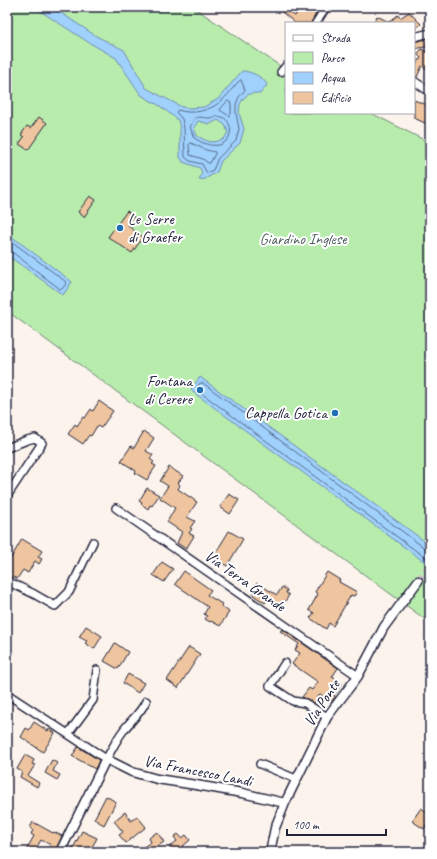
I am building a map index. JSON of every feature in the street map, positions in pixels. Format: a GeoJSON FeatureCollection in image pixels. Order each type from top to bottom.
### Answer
{"type":"FeatureCollection","features":[{"type":"Feature","properties":{"kind":"street"},"geometry":{"type":"LineString","coordinates":[[317,22],[326,7]]}},
{"type":"Feature","properties":{"kind":"street"},"geometry":{"type":"LineString","coordinates":[[415,37],[430,33]]}},
{"type":"Feature","properties":{"kind":"street"},"geometry":{"type":"LineString","coordinates":[[281,72],[285,67]]}},
{"type":"Feature","properties":{"kind":"street"},"geometry":{"type":"LineString","coordinates":[[415,82],[430,92]]}},
{"type":"Feature","properties":{"kind":"street"},"geometry":{"type":"LineString","coordinates":[[7,448],[34,438],[42,443],[7,496]]}},
{"type":"Feature","properties":{"kind":"street","name":"Via Terra Grande"},"geometry":{"type":"LineString","coordinates":[[116,508],[358,676]]}},
{"type":"Feature","properties":{"kind":"street"},"geometry":{"type":"LineString","coordinates":[[7,581],[55,606],[69,592],[93,542]]}},
{"type":"Feature","properties":{"kind":"street","name":"Via Ponte"},"geometry":{"type":"LineString","coordinates":[[270,852],[275,828],[285,803],[327,717],[358,676],[384,627],[418,581]]}},
{"type":"Feature","properties":{"kind":"street"},"geometry":{"type":"LineString","coordinates":[[285,662],[270,686],[293,701],[305,703],[327,717]]}},
{"type":"Feature","properties":{"kind":"street"},"geometry":{"type":"LineString","coordinates":[[68,734],[93,700],[97,670]]}},
{"type":"Feature","properties":{"kind":"street","name":"Via Francesco Landi"},"geometry":{"type":"LineString","coordinates":[[7,694],[106,759],[132,772],[157,779],[235,792],[285,803]]}},
{"type":"Feature","properties":{"kind":"street"},"geometry":{"type":"LineString","coordinates":[[60,852],[106,759],[122,732],[143,708],[146,701]]}},
{"type":"Feature","properties":{"kind":"street"},"geometry":{"type":"LineString","coordinates":[[260,764],[296,779]]}},
{"type":"Feature","properties":{"kind":"green space","name":"Giardino Inglese"},"geometry":{"type":"Polygon","coordinates":[[[7,7],[193,7],[285,69],[285,114],[373,114],[430,143],[430,623],[7,311],[7,7]]]}},
{"type":"Feature","properties":{"kind":"water"},"geometry":{"type":"Polygon","coordinates":[[[34,7],[52,7],[96,36],[124,50],[146,88],[182,107],[204,107],[218,99],[242,71],[256,75],[263,79],[267,85],[260,94],[254,93],[247,95],[240,104],[239,113],[244,129],[240,143],[221,161],[217,172],[205,179],[199,180],[202,173],[200,168],[183,162],[180,157],[180,129],[178,120],[160,106],[141,95],[116,58],[88,42],[34,7]],[[218,120],[210,124],[198,121],[194,128],[197,136],[213,142],[224,139],[228,132],[225,125],[218,120]]]}},
{"type":"Feature","properties":{"kind":"water"},"geometry":{"type":"Polygon","coordinates":[[[7,233],[72,282],[63,295],[7,255],[7,233]]]}},
{"type":"Feature","properties":{"kind":"water"},"geometry":{"type":"Polygon","coordinates":[[[200,377],[423,540],[430,547],[430,566],[193,392],[191,389],[200,377]]]}},
{"type":"Feature","properties":{"kind":"building"},"geometry":{"type":"Polygon","coordinates":[[[282,7],[295,16],[300,7],[306,7],[316,14],[312,22],[294,22],[277,8],[282,7]]]}},
{"type":"Feature","properties":{"kind":"building"},"geometry":{"type":"Polygon","coordinates":[[[409,12],[421,24],[415,29],[415,22],[389,22],[398,15],[400,18],[409,12]]]}},
{"type":"Feature","properties":{"kind":"building"},"geometry":{"type":"Polygon","coordinates":[[[377,16],[389,22],[374,22],[377,16]]]}},
{"type":"Feature","properties":{"kind":"building"},"geometry":{"type":"Polygon","coordinates":[[[430,38],[430,46],[415,49],[415,42],[430,38]]]}},
{"type":"Feature","properties":{"kind":"building"},"geometry":{"type":"Polygon","coordinates":[[[422,49],[430,54],[430,68],[428,71],[422,66],[417,77],[415,76],[415,64],[421,58],[417,54],[422,49]]]}},
{"type":"Feature","properties":{"kind":"building"},"geometry":{"type":"Polygon","coordinates":[[[415,100],[430,106],[430,118],[427,124],[414,118],[415,100]]]}},
{"type":"Feature","properties":{"kind":"building"},"geometry":{"type":"Polygon","coordinates":[[[39,117],[47,123],[28,150],[19,144],[24,137],[21,135],[27,126],[31,128],[39,117]]]}},
{"type":"Feature","properties":{"kind":"building"},"geometry":{"type":"Polygon","coordinates":[[[90,196],[96,200],[84,217],[78,212],[90,196]]]}},
{"type":"Feature","properties":{"kind":"building"},"geometry":{"type":"Polygon","coordinates":[[[127,211],[134,217],[128,226],[143,237],[132,253],[108,237],[127,211]]]}},
{"type":"Feature","properties":{"kind":"building"},"geometry":{"type":"Polygon","coordinates":[[[99,401],[113,411],[101,428],[97,426],[91,436],[89,435],[83,444],[68,434],[75,424],[77,426],[83,417],[85,418],[91,409],[93,411],[99,401]]]}},
{"type":"Feature","properties":{"kind":"building"},"geometry":{"type":"Polygon","coordinates":[[[144,431],[154,438],[146,451],[153,455],[150,459],[154,462],[152,464],[156,466],[147,480],[135,473],[136,471],[121,461],[131,446],[134,448],[144,431]]]}},
{"type":"Feature","properties":{"kind":"building"},"geometry":{"type":"Polygon","coordinates":[[[169,467],[183,476],[178,483],[180,485],[178,489],[197,502],[187,517],[195,521],[190,528],[192,529],[189,533],[194,536],[186,549],[177,543],[182,532],[167,522],[175,508],[160,498],[168,486],[160,481],[169,467]]]}},
{"type":"Feature","properties":{"kind":"building"},"geometry":{"type":"Polygon","coordinates":[[[147,488],[159,495],[152,506],[150,505],[148,509],[139,501],[147,488]]]}},
{"type":"Feature","properties":{"kind":"building"},"geometry":{"type":"Polygon","coordinates":[[[229,494],[239,500],[230,514],[220,507],[229,494]]]}},
{"type":"Feature","properties":{"kind":"building"},"geometry":{"type":"Polygon","coordinates":[[[229,531],[243,539],[227,566],[217,560],[219,557],[215,554],[229,531]]]}},
{"type":"Feature","properties":{"kind":"building"},"geometry":{"type":"Polygon","coordinates":[[[22,539],[42,551],[38,557],[42,559],[39,564],[35,561],[28,573],[23,570],[17,579],[7,576],[7,556],[11,558],[22,539]]]}},
{"type":"Feature","properties":{"kind":"building"},"geometry":{"type":"Polygon","coordinates":[[[162,562],[173,569],[164,582],[153,575],[162,562]]]}},
{"type":"Feature","properties":{"kind":"building"},"geometry":{"type":"Polygon","coordinates":[[[184,571],[211,590],[207,595],[222,604],[221,606],[229,612],[220,626],[205,619],[207,616],[204,614],[208,607],[175,584],[184,571]]]}},
{"type":"Feature","properties":{"kind":"building"},"geometry":{"type":"Polygon","coordinates":[[[327,572],[340,580],[339,582],[357,592],[354,596],[351,595],[333,626],[329,623],[326,629],[310,618],[314,613],[309,610],[318,594],[315,592],[327,572]]]}},
{"type":"Feature","properties":{"kind":"building"},"geometry":{"type":"Polygon","coordinates":[[[257,583],[277,595],[282,587],[287,590],[286,593],[289,595],[282,607],[268,599],[265,603],[253,595],[255,592],[252,591],[257,583]]]}},
{"type":"Feature","properties":{"kind":"building"},"geometry":{"type":"Polygon","coordinates":[[[86,626],[102,636],[94,649],[85,643],[87,641],[79,637],[86,626]]]}},
{"type":"Feature","properties":{"kind":"building"},"geometry":{"type":"Polygon","coordinates":[[[282,629],[338,668],[332,677],[342,683],[331,702],[320,694],[314,703],[302,697],[309,688],[312,690],[318,682],[292,664],[300,653],[295,650],[299,644],[280,631],[282,629]]]}},
{"type":"Feature","properties":{"kind":"building"},"geometry":{"type":"Polygon","coordinates":[[[115,643],[128,652],[118,669],[104,661],[115,643]]]}},
{"type":"Feature","properties":{"kind":"building"},"geometry":{"type":"Polygon","coordinates":[[[189,647],[200,654],[178,688],[167,680],[189,647]]]}},
{"type":"Feature","properties":{"kind":"building"},"geometry":{"type":"Polygon","coordinates":[[[128,674],[144,683],[138,693],[123,683],[128,674]]]}},
{"type":"Feature","properties":{"kind":"building"},"geometry":{"type":"Polygon","coordinates":[[[34,722],[48,731],[49,729],[55,733],[43,752],[21,737],[26,728],[29,730],[34,722]]]}},
{"type":"Feature","properties":{"kind":"building"},"geometry":{"type":"Polygon","coordinates":[[[78,747],[99,760],[95,769],[72,756],[78,747]]]}},
{"type":"Feature","properties":{"kind":"building"},"geometry":{"type":"Polygon","coordinates":[[[25,755],[34,760],[32,764],[35,765],[28,776],[39,783],[37,787],[20,777],[22,772],[17,769],[25,755]]]}},
{"type":"Feature","properties":{"kind":"building"},"geometry":{"type":"Polygon","coordinates":[[[52,760],[57,763],[53,771],[60,775],[57,780],[45,773],[52,760]]]}},
{"type":"Feature","properties":{"kind":"building"},"geometry":{"type":"Polygon","coordinates":[[[106,796],[116,802],[104,825],[94,819],[106,796]]]}},
{"type":"Feature","properties":{"kind":"building"},"geometry":{"type":"Polygon","coordinates":[[[421,808],[430,814],[424,829],[412,821],[421,808]]]}},
{"type":"Feature","properties":{"kind":"building"},"geometry":{"type":"Polygon","coordinates":[[[125,812],[131,821],[137,816],[146,827],[126,843],[119,835],[123,832],[114,821],[125,812]]]}},
{"type":"Feature","properties":{"kind":"building"},"geometry":{"type":"Polygon","coordinates":[[[33,822],[53,833],[54,832],[62,836],[55,852],[47,852],[51,845],[41,840],[34,852],[25,852],[34,836],[31,834],[33,830],[30,828],[33,822]]]}},
{"type":"Feature","properties":{"kind":"building"},"geometry":{"type":"Polygon","coordinates":[[[82,831],[97,838],[96,840],[89,852],[71,852],[82,831]]]}},
{"type":"Feature","properties":{"kind":"building"},"geometry":{"type":"Polygon","coordinates":[[[157,832],[164,842],[155,848],[157,852],[145,852],[142,848],[151,842],[149,838],[157,832]]]}},
{"type":"Feature","properties":{"kind":"building"},"geometry":{"type":"Polygon","coordinates":[[[178,834],[182,838],[186,835],[190,840],[182,847],[186,852],[173,852],[169,847],[177,841],[174,837],[178,834]]]}},
{"type":"Feature","properties":{"kind":"tunnel"},"geometry":{"type":"LineString","coordinates":[[418,581],[430,565]]}},
{"type":"Feature","properties":{"kind":"place","name":"Le Serre di Graefer"},"geometry":{"type":"Point","coordinates":[120,228]}},
{"type":"Feature","properties":{"kind":"place","name":"Fontana di Cerere"},"geometry":{"type":"Point","coordinates":[200,390]}},
{"type":"Feature","properties":{"kind":"place","name":"Cappella Gotica"},"geometry":{"type":"Point","coordinates":[335,413]}}]}
